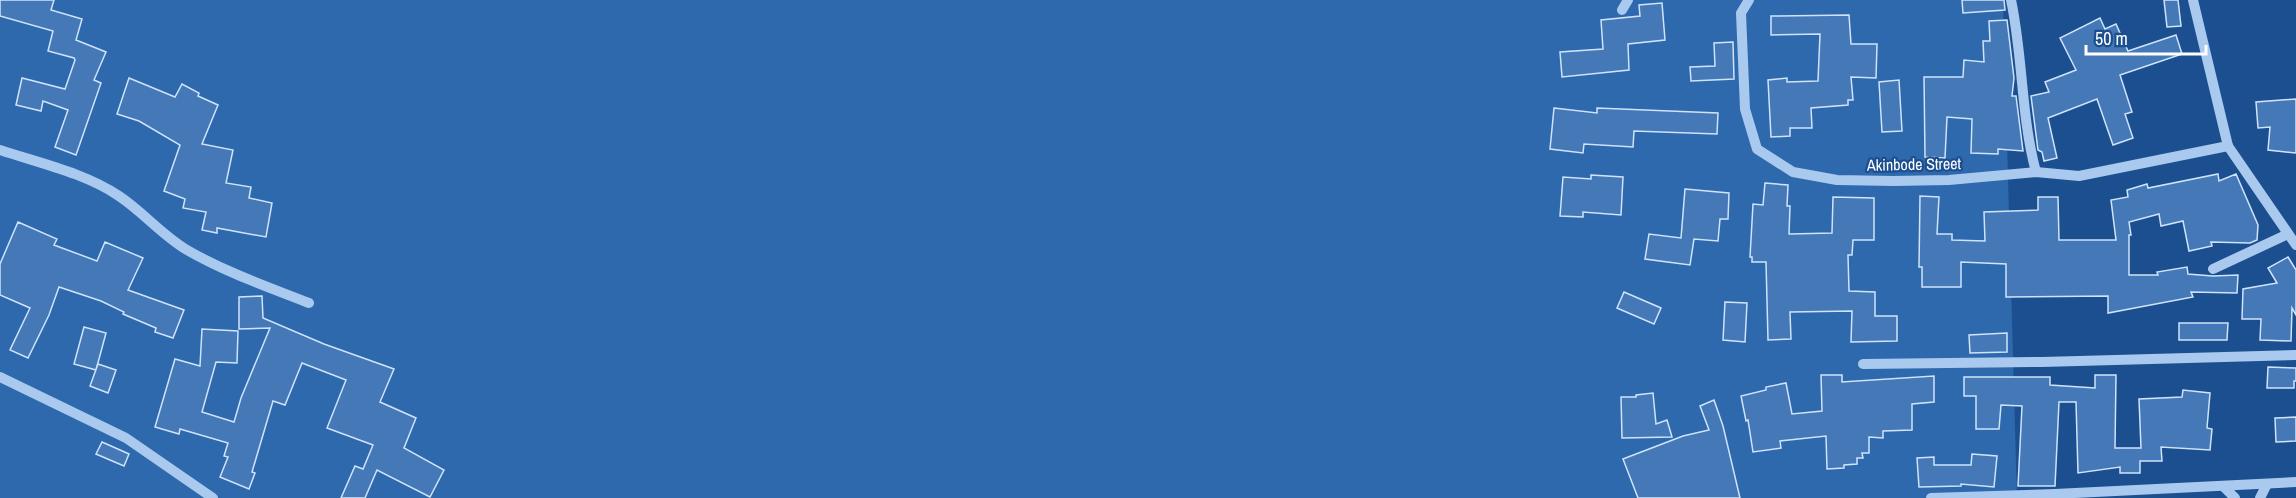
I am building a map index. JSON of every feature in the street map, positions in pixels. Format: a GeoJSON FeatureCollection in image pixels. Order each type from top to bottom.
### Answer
{"type":"FeatureCollection","features":[{"type":"Feature","properties":{"kind":"street","name":"Akinbode Street"},"geometry":{"type":"LineString","coordinates":[[1736,0],[1741,13],[1745,109],[1757,149],[1793,172],[1837,180],[1893,181],[1949,180],[2036,172],[2079,176],[2228,146]]}},
{"type":"Feature","properties":{"kind":"street"},"geometry":{"type":"LineString","coordinates":[[1741,13],[1749,0]]}},
{"type":"Feature","properties":{"kind":"street"},"geometry":{"type":"LineString","coordinates":[[2011,0],[2025,91],[2030,152],[2036,172]]}},
{"type":"Feature","properties":{"kind":"street"},"geometry":{"type":"LineString","coordinates":[[2193,0],[2228,146],[2296,245]]}},
{"type":"Feature","properties":{"kind":"street"},"geometry":{"type":"LineString","coordinates":[[0,150],[84,179],[119,196],[187,250],[309,303]]}},
{"type":"Feature","properties":{"kind":"street"},"geometry":{"type":"LineString","coordinates":[[2213,269],[2288,234]]}},
{"type":"Feature","properties":{"kind":"street"},"geometry":{"type":"LineString","coordinates":[[1863,364],[2296,355]]}},
{"type":"Feature","properties":{"kind":"street"},"geometry":{"type":"LineString","coordinates":[[0,377],[126,438],[213,498]]}},
{"type":"Feature","properties":{"kind":"street"},"geometry":{"type":"LineString","coordinates":[[1931,498],[2055,496],[2296,482]]}},
{"type":"Feature","properties":{"kind":"street"},"geometry":{"type":"LineString","coordinates":[[2260,498],[2267,484]]}},
{"type":"Feature","properties":{"kind":"street"},"geometry":{"type":"LineString","coordinates":[[2224,487],[2235,498]]}},
{"type":"Feature","properties":{"kind":"shaded area"},"geometry":{"type":"Polygon","coordinates":[[[0,0],[2003,0],[2017,498],[0,498],[0,0]]]}},
{"type":"Feature","properties":{"kind":"building"},"geometry":{"type":"Polygon","coordinates":[[[0,0],[54,0],[51,10],[82,19],[76,40],[106,52],[94,80],[101,83],[76,155],[55,147],[68,110],[43,101],[41,111],[16,105],[22,78],[65,89],[75,60],[48,51],[53,31],[0,16],[0,0]]]}},
{"type":"Feature","properties":{"kind":"building"},"geometry":{"type":"Polygon","coordinates":[[[1962,0],[2004,0],[2005,10],[1963,13],[1962,0]]]}},
{"type":"Feature","properties":{"kind":"building"},"geometry":{"type":"Polygon","coordinates":[[[2164,0],[2178,0],[2181,26],[2167,27],[2164,0]]]}},
{"type":"Feature","properties":{"kind":"building"},"geometry":{"type":"Polygon","coordinates":[[[1662,3],[1665,40],[1628,44],[1629,70],[1562,77],[1560,52],[1603,49],[1601,20],[1640,16],[1639,5],[1662,3]]]}},
{"type":"Feature","properties":{"kind":"building"},"geometry":{"type":"Polygon","coordinates":[[[1849,15],[1851,44],[1877,44],[1876,78],[1851,77],[1853,100],[1848,100],[1848,105],[1811,108],[1812,128],[1790,128],[1790,136],[1771,137],[1768,80],[1787,78],[1787,82],[1818,81],[1820,34],[1771,35],[1771,16],[1849,15]]]}},
{"type":"Feature","properties":{"kind":"building"},"geometry":{"type":"Polygon","coordinates":[[[2100,18],[2105,29],[2116,24],[2128,51],[2176,35],[2182,54],[2120,75],[2132,112],[2125,114],[2133,138],[2113,145],[2097,99],[2048,118],[2057,158],[2044,161],[2042,152],[2038,150],[2031,96],[2049,92],[2045,82],[2076,70],[2060,38],[2100,18]]]}},
{"type":"Feature","properties":{"kind":"building"},"geometry":{"type":"Polygon","coordinates":[[[2007,20],[2014,78],[2012,96],[2016,96],[2023,151],[1998,149],[1998,154],[1971,153],[1972,119],[1947,117],[1945,158],[1925,157],[1924,77],[1963,77],[1964,60],[1984,62],[1983,41],[1990,41],[1989,21],[2007,20]]]}},
{"type":"Feature","properties":{"kind":"building"},"geometry":{"type":"Polygon","coordinates":[[[1733,42],[1734,79],[1691,81],[1690,67],[1715,66],[1714,43],[1733,42]]]}},
{"type":"Feature","properties":{"kind":"building"},"geometry":{"type":"Polygon","coordinates":[[[129,78],[175,97],[182,84],[199,93],[198,96],[218,105],[202,144],[233,150],[226,183],[251,187],[249,198],[272,203],[266,237],[217,228],[217,233],[202,230],[206,212],[183,208],[185,199],[164,191],[180,145],[139,121],[117,114],[129,78]]]}},
{"type":"Feature","properties":{"kind":"building"},"geometry":{"type":"Polygon","coordinates":[[[1899,80],[1902,131],[1882,132],[1879,82],[1899,80]]]}},
{"type":"Feature","properties":{"kind":"building"},"geometry":{"type":"Polygon","coordinates":[[[2296,99],[2296,153],[2268,150],[2270,127],[2258,128],[2256,102],[2296,99]]]}},
{"type":"Feature","properties":{"kind":"building"},"geometry":{"type":"Polygon","coordinates":[[[1554,108],[1597,113],[1597,108],[1718,113],[1717,134],[1634,131],[1633,147],[1584,144],[1583,153],[1550,149],[1554,108]]]}},
{"type":"Feature","properties":{"kind":"building"},"geometry":{"type":"Polygon","coordinates":[[[2218,174],[2219,181],[2236,174],[2258,225],[2257,240],[2250,243],[2211,242],[2212,246],[2189,251],[2183,221],[2161,226],[2159,214],[2129,222],[2131,235],[2129,235],[2129,275],[2158,275],[2157,272],[2187,267],[2188,274],[2238,275],[2237,293],[2191,292],[2193,297],[2108,313],[2108,296],[2006,297],[2006,264],[1961,262],[1961,287],[1922,287],[1922,267],[1919,267],[1920,196],[1939,197],[1937,234],[1952,234],[1952,240],[1985,241],[1984,212],[2038,210],[2038,197],[2058,197],[2059,240],[2116,240],[2111,200],[2128,197],[2127,190],[2147,184],[2148,188],[2218,174]]]}},
{"type":"Feature","properties":{"kind":"building"},"geometry":{"type":"Polygon","coordinates":[[[1591,175],[1623,177],[1621,215],[1583,212],[1583,217],[1560,216],[1563,177],[1591,179],[1591,175]]]}},
{"type":"Feature","properties":{"kind":"building"},"geometry":{"type":"Polygon","coordinates":[[[1765,183],[1788,185],[1789,234],[1832,233],[1833,197],[1874,198],[1874,240],[1853,240],[1852,255],[1848,255],[1849,291],[1875,292],[1875,316],[1897,316],[1897,341],[1851,342],[1852,311],[1790,312],[1791,339],[1768,340],[1766,262],[1752,262],[1752,257],[1750,257],[1753,204],[1763,205],[1765,183]]]}},
{"type":"Feature","properties":{"kind":"building"},"geometry":{"type":"Polygon","coordinates":[[[1685,189],[1729,193],[1728,219],[1720,219],[1718,241],[1694,239],[1690,265],[1645,259],[1649,234],[1681,238],[1685,189]]]}},
{"type":"Feature","properties":{"kind":"building"},"geometry":{"type":"Polygon","coordinates":[[[18,222],[57,239],[54,245],[97,261],[105,242],[143,258],[128,290],[184,310],[173,338],[155,332],[156,328],[123,314],[124,312],[101,301],[59,287],[49,315],[28,358],[10,350],[30,308],[0,295],[0,264],[18,222]]]}},
{"type":"Feature","properties":{"kind":"building"},"geometry":{"type":"Polygon","coordinates":[[[2288,257],[2296,270],[2296,315],[2292,308],[2291,341],[2260,340],[2261,319],[2242,319],[2243,289],[2277,283],[2268,268],[2288,257]]]}},
{"type":"Feature","properties":{"kind":"building"},"geometry":{"type":"Polygon","coordinates":[[[1624,292],[1661,308],[1654,324],[1617,308],[1624,292]]]}},
{"type":"Feature","properties":{"kind":"building"},"geometry":{"type":"Polygon","coordinates":[[[262,296],[263,318],[324,344],[394,369],[380,402],[416,418],[404,448],[444,470],[430,497],[377,470],[365,498],[341,498],[355,466],[363,469],[373,445],[327,428],[346,380],[302,363],[285,405],[273,401],[249,489],[220,477],[228,457],[224,456],[228,443],[180,429],[179,434],[155,427],[175,359],[200,366],[202,329],[238,331],[237,363],[216,362],[202,412],[234,422],[241,398],[270,328],[239,329],[239,297],[262,296]]]}},
{"type":"Feature","properties":{"kind":"building"},"geometry":{"type":"Polygon","coordinates":[[[1725,302],[1747,303],[1745,342],[1723,340],[1725,302]]]}},
{"type":"Feature","properties":{"kind":"building"},"geometry":{"type":"Polygon","coordinates":[[[2179,323],[2228,323],[2227,340],[2179,340],[2179,323]]]}},
{"type":"Feature","properties":{"kind":"building"},"geometry":{"type":"Polygon","coordinates":[[[84,327],[106,333],[96,370],[74,364],[84,327]]]}},
{"type":"Feature","properties":{"kind":"building"},"geometry":{"type":"Polygon","coordinates":[[[2007,333],[2007,352],[1970,353],[1969,335],[2007,333]]]}},
{"type":"Feature","properties":{"kind":"building"},"geometry":{"type":"Polygon","coordinates":[[[98,364],[116,370],[108,393],[90,386],[98,364]]]}},
{"type":"Feature","properties":{"kind":"building"},"geometry":{"type":"Polygon","coordinates":[[[2268,367],[2296,368],[2294,388],[2267,388],[2268,367]]]}},
{"type":"Feature","properties":{"kind":"building"},"geometry":{"type":"Polygon","coordinates":[[[1821,375],[1842,375],[1842,382],[1934,376],[1934,402],[1912,404],[1912,430],[1883,431],[1883,438],[1869,437],[1869,453],[1862,453],[1863,458],[1857,458],[1857,464],[1844,465],[1844,468],[1827,469],[1826,436],[1780,441],[1781,448],[1753,452],[1748,420],[1746,421],[1741,396],[1786,383],[1792,414],[1822,411],[1821,375]]]}},
{"type":"Feature","properties":{"kind":"building"},"geometry":{"type":"Polygon","coordinates":[[[2095,375],[2116,375],[2115,448],[2141,448],[2139,399],[2182,397],[2183,390],[2210,393],[2207,428],[2212,429],[2210,450],[2161,447],[2162,461],[2140,461],[2140,473],[2120,473],[2120,467],[2078,473],[2076,402],[2059,402],[2055,486],[2018,486],[2022,406],[2001,405],[1999,429],[1976,429],[1976,396],[1964,396],[1964,377],[2050,377],[2050,385],[2095,388],[2095,375]]]}},
{"type":"Feature","properties":{"kind":"building"},"geometry":{"type":"Polygon","coordinates":[[[1653,393],[1656,424],[1667,420],[1672,437],[1622,438],[1621,397],[1636,397],[1636,395],[1653,393]]]}},
{"type":"Feature","properties":{"kind":"building"},"geometry":{"type":"Polygon","coordinates":[[[1714,400],[1723,426],[1740,498],[1638,498],[1623,459],[1683,436],[1709,430],[1700,406],[1714,400]]]}},
{"type":"Feature","properties":{"kind":"building"},"geometry":{"type":"Polygon","coordinates":[[[2296,417],[2296,441],[2276,442],[2275,418],[2296,417]]]}},
{"type":"Feature","properties":{"kind":"building"},"geometry":{"type":"Polygon","coordinates":[[[102,442],[129,454],[124,466],[96,454],[102,442]]]}},
{"type":"Feature","properties":{"kind":"building"},"geometry":{"type":"Polygon","coordinates":[[[1972,454],[1997,456],[1994,487],[1961,484],[1961,486],[1919,487],[1917,458],[1934,457],[1934,465],[1971,465],[1972,454]]]}}]}
